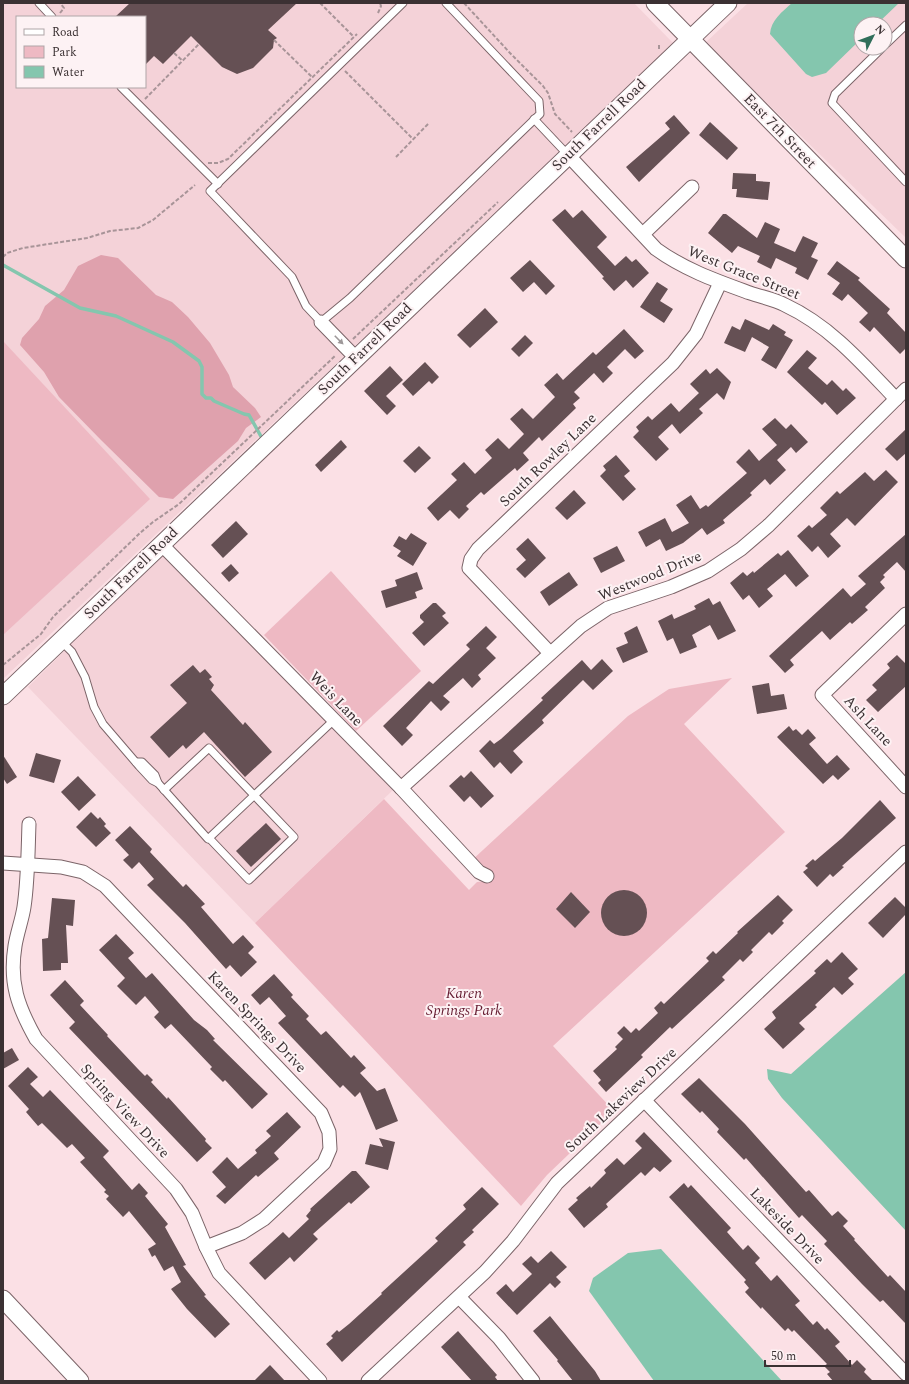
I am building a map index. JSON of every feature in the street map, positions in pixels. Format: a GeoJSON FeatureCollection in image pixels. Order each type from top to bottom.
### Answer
{"type":"FeatureCollection","features":[{"type":"Feature","properties":{"kind":"street","name":"East 7th Street"},"geometry":{"type":"LineString","coordinates":[[655,3],[906,259]]}},
{"type":"Feature","properties":{"kind":"street","name":"South Farrell Road"},"geometry":{"type":"LineString","coordinates":[[3,696],[161,544],[351,352],[563,150],[690,39],[728,3]]}},
{"type":"Feature","properties":{"kind":"street","name":"West Grace Street"},"geometry":{"type":"LineString","coordinates":[[563,150],[644,234],[656,249],[680,265],[720,283],[784,304],[822,326],[852,353],[896,398]]}},
{"type":"Feature","properties":{"kind":"street"},"geometry":{"type":"LineString","coordinates":[[644,234],[692,187]]}},
{"type":"Feature","properties":{"kind":"street","name":"South Rowley Lane"},"geometry":{"type":"LineString","coordinates":[[550,653],[469,568],[471,560],[478,549],[672,363],[696,334],[720,283]]}},
{"type":"Feature","properties":{"kind":"street"},"geometry":{"type":"LineString","coordinates":[[321,322],[351,352]]}},
{"type":"Feature","properties":{"kind":"street","name":"Westwood Drive"},"geometry":{"type":"LineString","coordinates":[[401,788],[581,626],[608,608],[671,587],[708,571],[741,549],[769,525],[906,389]]}},
{"type":"Feature","properties":{"kind":"street","name":"Weis Lane"},"geometry":{"type":"LineString","coordinates":[[161,544],[401,788],[479,872],[487,876]]}},
{"type":"Feature","properties":{"kind":"street","name":"Ash Lane"},"geometry":{"type":"LineString","coordinates":[[906,614],[822,695],[906,786]]}},
{"type":"Feature","properties":{"kind":"street","name":"Spring View Drive"},"geometry":{"type":"LineString","coordinates":[[29,824],[24,907],[15,946],[13,970],[15,992],[23,1016],[36,1039],[176,1189],[192,1213],[219,1273],[231,1288],[320,1381]]}},
{"type":"Feature","properties":{"kind":"street","name":"South Lakeview Drive"},"geometry":{"type":"LineString","coordinates":[[368,1381],[459,1298],[513,1241],[557,1183],[906,852]]}},
{"type":"Feature","properties":{"kind":"street","name":"Karen Springs Drive"},"geometry":{"type":"LineString","coordinates":[[3,863],[61,866],[83,872],[105,886],[321,1113],[329,1132],[330,1149],[324,1163],[264,1219],[242,1233],[206,1247]]}},
{"type":"Feature","properties":{"kind":"street","name":"Lakeside Drive"},"geometry":{"type":"LineString","coordinates":[[644,1100],[906,1374]]}},
{"type":"Feature","properties":{"kind":"street"},"geometry":{"type":"LineString","coordinates":[[459,1298],[498,1338],[533,1381]]}},
{"type":"Feature","properties":{"kind":"street"},"geometry":{"type":"LineString","coordinates":[[3,1299],[80,1381]]}},
{"type":"Feature","properties":{"kind":"lane"},"geometry":{"type":"LineString","coordinates":[[39,3],[51,16]]}},
{"type":"Feature","properties":{"kind":"lane"},"geometry":{"type":"LineString","coordinates":[[403,3],[210,191],[292,277],[306,306],[321,322],[350,298],[540,114],[539,101],[446,3]]}},
{"type":"Feature","properties":{"kind":"lane"},"geometry":{"type":"LineString","coordinates":[[893,37],[906,25]]}},
{"type":"Feature","properties":{"kind":"lane"},"geometry":{"type":"LineString","coordinates":[[874,56],[835,94],[832,102],[906,182]]}},
{"type":"Feature","properties":{"kind":"lane"},"geometry":{"type":"LineString","coordinates":[[122,88],[218,184]]}},
{"type":"Feature","properties":{"kind":"lane"},"geometry":{"type":"LineString","coordinates":[[534,119],[563,150]]}},
{"type":"Feature","properties":{"kind":"lane"},"geometry":{"type":"LineString","coordinates":[[60,641],[72,652],[85,677],[94,706],[103,724],[152,780],[158,783],[164,790],[209,838],[249,880],[294,837],[209,748],[164,790]]}},
{"type":"Feature","properties":{"kind":"lane"},"geometry":{"type":"LineString","coordinates":[[209,838],[334,720]]}},
{"type":"Feature","properties":{"kind":"path"},"geometry":{"type":"LineString","coordinates":[[59,16],[58,15],[64,8],[60,3]]}},
{"type":"Feature","properties":{"kind":"path"},"geometry":{"type":"LineString","coordinates":[[320,3],[354,37]]}},
{"type":"Feature","properties":{"kind":"path"},"geometry":{"type":"LineString","coordinates":[[375,16],[380,11],[380,3]]}},
{"type":"Feature","properties":{"kind":"path"},"geometry":{"type":"LineString","coordinates":[[464,3],[543,86],[548,93],[555,114],[572,132]]}},
{"type":"Feature","properties":{"kind":"path"},"geometry":{"type":"LineString","coordinates":[[203,161],[218,163],[228,159],[359,32]]}},
{"type":"Feature","properties":{"kind":"path"},"geometry":{"type":"LineString","coordinates":[[274,40],[312,77]]}},
{"type":"Feature","properties":{"kind":"path"},"geometry":{"type":"LineString","coordinates":[[658,51],[659,42]]}},
{"type":"Feature","properties":{"kind":"path"},"geometry":{"type":"LineString","coordinates":[[143,101],[199,44]]}},
{"type":"Feature","properties":{"kind":"path"},"geometry":{"type":"LineString","coordinates":[[174,53],[183,61]]}},
{"type":"Feature","properties":{"kind":"path"},"geometry":{"type":"LineString","coordinates":[[345,70],[413,140]]}},
{"type":"Feature","properties":{"kind":"path"},"geometry":{"type":"LineString","coordinates":[[396,157],[429,123]]}},
{"type":"Feature","properties":{"kind":"path"},"geometry":{"type":"LineString","coordinates":[[563,150],[572,132],[577,126]]}},
{"type":"Feature","properties":{"kind":"path"},"geometry":{"type":"LineString","coordinates":[[3,257],[7,253],[24,248],[87,238],[110,231],[138,228],[152,220],[195,185]]}},
{"type":"Feature","properties":{"kind":"path"},"geometry":{"type":"LineString","coordinates":[[3,665],[41,634],[53,617],[153,522],[179,504],[265,424],[351,352],[502,198]]}},
{"type":"Feature","properties":{"kind":"shaded area"},"geometry":{"type":"Polygon","coordinates":[[[3,3],[634,3],[674,44],[3,679],[3,3]]]}},
{"type":"Feature","properties":{"kind":"shaded area"},"geometry":{"type":"Polygon","coordinates":[[[748,3],[906,3],[906,238],[705,43],[748,3]]]}},
{"type":"Feature","properties":{"kind":"shaded area"},"geometry":{"type":"Polygon","coordinates":[[[101,255],[118,258],[156,295],[172,302],[188,317],[210,343],[229,375],[233,387],[255,408],[261,417],[246,428],[238,441],[173,499],[159,497],[101,440],[59,397],[44,372],[20,345],[22,338],[39,319],[45,306],[64,290],[78,266],[101,255]]]}},
{"type":"Feature","properties":{"kind":"shaded area"},"geometry":{"type":"Polygon","coordinates":[[[164,552],[393,790],[255,923],[28,687],[164,552]]]}},
{"type":"Feature","properties":{"kind":"green space"},"geometry":{"type":"Polygon","coordinates":[[[3,341],[150,499],[3,635],[3,341]]]}},
{"type":"Feature","properties":{"kind":"green space"},"geometry":{"type":"Polygon","coordinates":[[[331,571],[421,671],[356,731],[264,635],[331,571]]]}},
{"type":"Feature","properties":{"kind":"green space","name":"Karen Springs Park"},"geometry":{"type":"Polygon","coordinates":[[[732,678],[684,724],[785,832],[553,1046],[614,1111],[547,1175],[521,1206],[255,923],[384,799],[469,890],[477,882],[487,881],[470,862],[628,716],[669,689],[732,678]]]}},
{"type":"Feature","properties":{"kind":"water"},"geometry":{"type":"Polygon","coordinates":[[[792,3],[899,3],[885,16],[853,16],[853,47],[826,73],[812,77],[806,74],[770,34],[772,25],[781,13],[792,3]]]}},
{"type":"Feature","properties":{"kind":"water"},"geometry":{"type":"Polygon","coordinates":[[[906,972],[906,1231],[782,1098],[768,1079],[767,1069],[791,1074],[906,972]]]}},
{"type":"Feature","properties":{"kind":"water"},"geometry":{"type":"Polygon","coordinates":[[[661,1249],[782,1381],[654,1381],[589,1291],[593,1278],[628,1253],[661,1249]]]}},
{"type":"Feature","properties":{"kind":"building"},"geometry":{"type":"Polygon","coordinates":[[[130,3],[297,3],[268,30],[277,38],[274,40],[273,48],[253,68],[237,74],[222,67],[191,36],[163,64],[154,56],[146,64],[146,16],[116,16],[130,3]]]}},
{"type":"Feature","properties":{"kind":"building"},"geometry":{"type":"Polygon","coordinates":[[[674,115],[690,133],[639,182],[626,167],[670,129],[665,123],[674,115]]]}},
{"type":"Feature","properties":{"kind":"building"},"geometry":{"type":"Polygon","coordinates":[[[710,122],[738,148],[727,160],[699,135],[710,122]]]}},
{"type":"Feature","properties":{"kind":"building"},"geometry":{"type":"Polygon","coordinates":[[[733,173],[756,174],[756,181],[770,182],[768,200],[736,197],[737,189],[732,189],[733,173]]]}},
{"type":"Feature","properties":{"kind":"building"},"geometry":{"type":"Polygon","coordinates":[[[565,209],[573,218],[582,210],[607,237],[597,247],[615,266],[626,256],[632,262],[636,259],[649,273],[633,288],[626,280],[614,291],[602,278],[604,277],[552,220],[565,209]]]}},
{"type":"Feature","properties":{"kind":"building"},"geometry":{"type":"Polygon","coordinates":[[[723,214],[726,214],[757,238],[765,222],[780,229],[774,243],[795,252],[803,236],[818,243],[811,257],[818,260],[808,280],[795,273],[797,268],[776,258],[771,269],[757,262],[760,256],[738,246],[732,253],[708,233],[723,214]]]}},
{"type":"Feature","properties":{"kind":"building"},"geometry":{"type":"Polygon","coordinates":[[[530,260],[555,286],[546,295],[534,282],[523,292],[510,278],[530,260]]]}},
{"type":"Feature","properties":{"kind":"building"},"geometry":{"type":"Polygon","coordinates":[[[837,261],[860,278],[858,280],[890,309],[887,313],[906,333],[906,348],[900,354],[874,327],[870,332],[859,322],[868,313],[848,294],[842,301],[832,294],[840,283],[827,274],[837,261]]]}},
{"type":"Feature","properties":{"kind":"building"},"geometry":{"type":"Polygon","coordinates":[[[657,282],[668,289],[660,301],[673,309],[664,323],[640,307],[657,282]]]}},
{"type":"Feature","properties":{"kind":"building"},"geometry":{"type":"Polygon","coordinates":[[[485,308],[498,322],[470,348],[457,335],[485,308]]]}},
{"type":"Feature","properties":{"kind":"building"},"geometry":{"type":"Polygon","coordinates":[[[745,319],[769,330],[773,324],[786,332],[784,335],[793,340],[776,369],[761,360],[769,347],[752,337],[745,352],[724,343],[732,326],[740,330],[745,319]]]}},
{"type":"Feature","properties":{"kind":"building"},"geometry":{"type":"Polygon","coordinates":[[[624,329],[644,351],[635,359],[625,349],[607,367],[613,373],[603,383],[594,373],[574,392],[580,398],[573,404],[576,408],[542,441],[539,437],[523,453],[529,460],[517,471],[515,468],[484,495],[481,492],[466,506],[469,509],[459,519],[450,510],[438,521],[427,508],[457,480],[451,474],[464,462],[475,474],[492,458],[485,450],[498,438],[509,449],[524,434],[510,419],[522,408],[533,419],[555,397],[544,385],[557,373],[563,380],[593,352],[596,355],[624,329]]]}},
{"type":"Feature","properties":{"kind":"building"},"geometry":{"type":"Polygon","coordinates":[[[525,335],[533,343],[519,357],[511,349],[525,335]]]}},
{"type":"Feature","properties":{"kind":"building"},"geometry":{"type":"Polygon","coordinates":[[[807,350],[817,358],[808,368],[827,385],[832,380],[843,391],[846,388],[856,398],[837,415],[825,402],[822,405],[787,372],[807,350]]]}},
{"type":"Feature","properties":{"kind":"building"},"geometry":{"type":"Polygon","coordinates":[[[425,362],[439,377],[432,384],[429,381],[413,396],[402,384],[425,362]]]}},
{"type":"Feature","properties":{"kind":"building"},"geometry":{"type":"Polygon","coordinates":[[[390,366],[403,380],[386,396],[396,406],[387,415],[364,391],[390,366]]]}},
{"type":"Feature","properties":{"kind":"building"},"geometry":{"type":"Polygon","coordinates":[[[717,368],[731,382],[724,400],[717,393],[699,409],[703,413],[680,434],[672,424],[658,437],[669,449],[656,461],[633,437],[639,431],[636,427],[648,416],[652,420],[671,403],[679,412],[699,393],[690,384],[706,369],[710,374],[717,368]]]}},
{"type":"Feature","properties":{"kind":"building"},"geometry":{"type":"Polygon","coordinates":[[[775,418],[786,429],[791,424],[808,442],[796,453],[791,447],[777,460],[786,470],[770,485],[765,479],[750,493],[752,495],[723,520],[725,523],[707,535],[702,528],[683,543],[666,551],[660,539],[646,547],[638,532],[665,518],[672,532],[689,523],[676,505],[691,495],[700,509],[706,505],[708,507],[747,473],[736,462],[749,449],[759,461],[777,445],[762,429],[775,418]]]}},
{"type":"Feature","properties":{"kind":"building"},"geometry":{"type":"Polygon","coordinates":[[[906,429],[906,453],[897,461],[885,449],[906,429]]]}},
{"type":"Feature","properties":{"kind":"building"},"geometry":{"type":"Polygon","coordinates":[[[341,440],[347,447],[321,472],[315,465],[341,440]]]}},
{"type":"Feature","properties":{"kind":"building"},"geometry":{"type":"Polygon","coordinates":[[[419,446],[431,458],[415,473],[403,461],[419,446]]]}},
{"type":"Feature","properties":{"kind":"building"},"geometry":{"type":"Polygon","coordinates":[[[616,455],[630,471],[624,476],[636,489],[623,501],[600,476],[606,470],[603,466],[616,455]]]}},
{"type":"Feature","properties":{"kind":"building"},"geometry":{"type":"Polygon","coordinates":[[[886,470],[898,482],[855,526],[847,518],[830,534],[841,546],[828,558],[818,546],[812,552],[797,536],[809,525],[812,528],[827,515],[820,508],[837,491],[840,494],[865,472],[874,481],[886,470]]]}},
{"type":"Feature","properties":{"kind":"building"},"geometry":{"type":"Polygon","coordinates":[[[574,490],[586,503],[567,520],[555,508],[574,490]]]}},
{"type":"Feature","properties":{"kind":"building"},"geometry":{"type":"Polygon","coordinates":[[[236,521],[248,534],[223,558],[211,545],[236,521]]]}},
{"type":"Feature","properties":{"kind":"building"},"geometry":{"type":"Polygon","coordinates":[[[411,533],[427,543],[413,566],[397,556],[401,551],[393,546],[399,536],[406,540],[411,533]]]}},
{"type":"Feature","properties":{"kind":"building"},"geometry":{"type":"Polygon","coordinates":[[[906,534],[906,572],[897,562],[883,575],[885,577],[880,582],[885,588],[865,607],[868,610],[852,624],[850,622],[830,640],[822,631],[790,660],[794,665],[785,673],[769,656],[843,588],[851,597],[866,584],[858,576],[906,534]]]}},
{"type":"Feature","properties":{"kind":"building"},"geometry":{"type":"Polygon","coordinates":[[[528,538],[546,558],[525,578],[516,569],[526,560],[516,549],[528,538]]]}},
{"type":"Feature","properties":{"kind":"building"},"geometry":{"type":"Polygon","coordinates":[[[617,546],[625,561],[601,573],[593,558],[617,546]]]}},
{"type":"Feature","properties":{"kind":"building"},"geometry":{"type":"Polygon","coordinates":[[[788,550],[809,576],[796,587],[785,574],[767,589],[773,596],[759,608],[749,595],[743,600],[730,583],[743,572],[747,576],[753,571],[754,573],[778,553],[781,556],[788,550]]]}},
{"type":"Feature","properties":{"kind":"building"},"geometry":{"type":"Polygon","coordinates":[[[231,564],[239,573],[229,582],[221,573],[231,564]]]}},
{"type":"Feature","properties":{"kind":"building"},"geometry":{"type":"Polygon","coordinates":[[[417,572],[423,589],[415,592],[417,598],[386,608],[381,591],[397,586],[395,580],[417,572]]]}},
{"type":"Feature","properties":{"kind":"building"},"geometry":{"type":"Polygon","coordinates":[[[569,572],[578,585],[549,606],[540,592],[569,572]]]}},
{"type":"Feature","properties":{"kind":"building"},"geometry":{"type":"Polygon","coordinates":[[[709,598],[713,605],[720,601],[736,631],[718,640],[710,625],[692,635],[697,647],[680,654],[673,638],[667,641],[658,621],[672,614],[674,619],[696,609],[694,606],[709,598]]]}},
{"type":"Feature","properties":{"kind":"building"},"geometry":{"type":"Polygon","coordinates":[[[433,603],[436,603],[446,613],[442,616],[449,623],[424,646],[412,633],[424,622],[420,618],[420,615],[433,603]]]}},
{"type":"Feature","properties":{"kind":"building"},"geometry":{"type":"Polygon","coordinates":[[[486,626],[497,637],[486,648],[496,658],[478,675],[481,679],[472,688],[463,678],[443,696],[450,702],[441,711],[431,701],[406,728],[413,735],[402,746],[383,726],[429,681],[433,684],[470,649],[466,645],[486,626]]]}},
{"type":"Feature","properties":{"kind":"building"},"geometry":{"type":"Polygon","coordinates":[[[637,626],[648,652],[623,663],[616,648],[628,643],[624,633],[637,626]]]}},
{"type":"Feature","properties":{"kind":"building"},"geometry":{"type":"Polygon","coordinates":[[[897,655],[906,664],[906,686],[878,712],[866,700],[877,690],[872,685],[890,668],[887,664],[897,655]]]}},
{"type":"Feature","properties":{"kind":"building"},"geometry":{"type":"Polygon","coordinates":[[[602,659],[613,671],[593,690],[583,680],[542,720],[544,723],[513,751],[523,762],[511,774],[500,762],[494,768],[479,751],[490,740],[494,744],[501,739],[543,700],[541,698],[582,660],[591,670],[602,659]]]}},
{"type":"Feature","properties":{"kind":"building"},"geometry":{"type":"Polygon","coordinates":[[[193,665],[200,673],[205,669],[212,677],[209,679],[214,685],[211,690],[243,725],[245,722],[272,752],[245,777],[204,732],[186,749],[183,745],[169,758],[150,737],[187,703],[170,685],[193,665]]]}},
{"type":"Feature","properties":{"kind":"building"},"geometry":{"type":"Polygon","coordinates":[[[769,683],[771,696],[784,694],[787,709],[757,714],[752,686],[769,683]]]}},
{"type":"Feature","properties":{"kind":"building"},"geometry":{"type":"Polygon","coordinates":[[[789,726],[793,731],[796,729],[802,735],[808,729],[816,738],[809,744],[827,764],[837,755],[850,769],[838,780],[833,775],[823,784],[777,737],[789,726]]]}},
{"type":"Feature","properties":{"kind":"building"},"geometry":{"type":"Polygon","coordinates":[[[36,753],[61,760],[54,783],[29,776],[36,753]]]}},
{"type":"Feature","properties":{"kind":"building"},"geometry":{"type":"Polygon","coordinates":[[[3,755],[17,777],[7,784],[3,778],[3,755]]]}},
{"type":"Feature","properties":{"kind":"building"},"geometry":{"type":"Polygon","coordinates":[[[471,771],[494,796],[481,808],[470,796],[464,802],[449,786],[461,775],[464,778],[471,771]]]}},
{"type":"Feature","properties":{"kind":"building"},"geometry":{"type":"Polygon","coordinates":[[[78,776],[96,795],[79,811],[61,792],[78,776]]]}},
{"type":"Feature","properties":{"kind":"building"},"geometry":{"type":"Polygon","coordinates":[[[880,800],[896,818],[842,866],[844,867],[833,877],[830,874],[817,887],[803,872],[808,868],[805,866],[813,859],[815,861],[842,838],[880,800]]]}},
{"type":"Feature","properties":{"kind":"building"},"geometry":{"type":"Polygon","coordinates":[[[91,812],[98,819],[100,817],[106,824],[104,826],[111,833],[96,847],[76,827],[91,812]]]}},
{"type":"Feature","properties":{"kind":"building"},"geometry":{"type":"Polygon","coordinates":[[[266,823],[281,839],[251,867],[236,851],[266,823]]]}},
{"type":"Feature","properties":{"kind":"building"},"geometry":{"type":"Polygon","coordinates":[[[130,826],[152,849],[150,852],[183,887],[186,884],[205,904],[201,907],[233,944],[243,935],[254,947],[248,953],[257,962],[241,977],[230,965],[226,969],[185,923],[147,885],[154,879],[139,862],[132,869],[123,860],[129,855],[115,840],[130,826]]]}},
{"type":"Feature","properties":{"kind":"building"},"geometry":{"type":"Polygon","coordinates":[[[624,890],[637,894],[643,900],[647,913],[643,926],[637,932],[624,936],[611,932],[605,926],[601,913],[605,900],[611,894],[624,890]]]}},
{"type":"Feature","properties":{"kind":"building"},"geometry":{"type":"Polygon","coordinates":[[[571,892],[590,912],[575,928],[556,909],[571,892]]]}},
{"type":"Feature","properties":{"kind":"building"},"geometry":{"type":"Polygon","coordinates":[[[778,895],[793,910],[782,921],[784,923],[772,935],[769,932],[751,950],[753,952],[743,962],[740,959],[722,977],[725,980],[672,1029],[670,1027],[641,1055],[643,1057],[606,1092],[598,1083],[601,1080],[593,1071],[617,1049],[615,1047],[623,1039],[617,1033],[624,1026],[631,1033],[636,1028],[639,1031],[658,1013],[654,1008],[661,1001],[664,1004],[709,961],[706,958],[713,951],[716,954],[738,933],[737,932],[778,895]]]}},
{"type":"Feature","properties":{"kind":"building"},"geometry":{"type":"Polygon","coordinates":[[[895,897],[906,908],[906,914],[883,938],[868,923],[895,897]]]}},
{"type":"Feature","properties":{"kind":"building"},"geometry":{"type":"Polygon","coordinates":[[[52,898],[75,900],[73,926],[66,925],[68,963],[61,963],[61,970],[43,971],[42,939],[48,938],[52,898]]]}},
{"type":"Feature","properties":{"kind":"building"},"geometry":{"type":"Polygon","coordinates":[[[116,934],[134,953],[128,958],[146,978],[152,973],[194,1020],[207,1030],[215,1039],[213,1040],[268,1094],[252,1109],[225,1080],[223,1082],[210,1069],[212,1067],[171,1024],[165,1029],[154,1017],[159,1012],[145,996],[136,1005],[117,986],[125,978],[99,950],[116,934]]]}},
{"type":"Feature","properties":{"kind":"building"},"geometry":{"type":"Polygon","coordinates":[[[842,952],[858,969],[848,978],[854,984],[842,995],[834,987],[815,1005],[817,1007],[799,1023],[805,1029],[783,1049],[764,1029],[776,1018],[772,1012],[816,973],[814,971],[827,959],[831,963],[842,952]]]}},
{"type":"Feature","properties":{"kind":"building"},"geometry":{"type":"Polygon","coordinates":[[[274,974],[293,995],[291,997],[309,1016],[306,1019],[321,1035],[326,1031],[351,1058],[354,1055],[366,1068],[360,1073],[377,1091],[385,1088],[398,1121],[376,1130],[360,1092],[355,1097],[343,1085],[340,1088],[278,1023],[286,1016],[269,997],[260,1005],[251,995],[274,974]]]}},
{"type":"Feature","properties":{"kind":"building"},"geometry":{"type":"Polygon","coordinates":[[[65,980],[84,1001],[80,1005],[108,1035],[107,1036],[145,1076],[147,1074],[153,1080],[151,1082],[167,1099],[168,1097],[206,1139],[205,1141],[212,1148],[197,1162],[69,1028],[75,1022],[50,995],[65,980]]]}},
{"type":"Feature","properties":{"kind":"building"},"geometry":{"type":"Polygon","coordinates":[[[12,1048],[19,1060],[3,1069],[3,1053],[12,1048]]]}},
{"type":"Feature","properties":{"kind":"building"},"geometry":{"type":"Polygon","coordinates":[[[28,1067],[38,1077],[30,1084],[43,1097],[50,1090],[109,1151],[103,1157],[132,1190],[139,1183],[148,1193],[145,1196],[168,1224],[165,1227],[186,1265],[183,1266],[206,1295],[204,1296],[230,1324],[215,1338],[187,1309],[171,1289],[181,1282],[173,1266],[164,1271],[155,1255],[152,1257],[148,1249],[156,1244],[129,1211],[123,1217],[106,1199],[109,1196],[104,1192],[106,1190],[80,1162],[85,1158],[72,1144],[67,1148],[42,1123],[38,1126],[26,1112],[29,1109],[8,1086],[28,1067]]]}},
{"type":"Feature","properties":{"kind":"building"},"geometry":{"type":"Polygon","coordinates":[[[699,1078],[745,1124],[806,1192],[809,1190],[832,1216],[838,1211],[848,1221],[843,1226],[855,1239],[854,1240],[888,1277],[890,1275],[906,1292],[906,1324],[883,1300],[880,1302],[862,1284],[824,1244],[827,1241],[802,1215],[799,1218],[746,1158],[744,1160],[717,1132],[719,1129],[702,1111],[700,1113],[681,1094],[699,1078]]]}},
{"type":"Feature","properties":{"kind":"building"},"geometry":{"type":"Polygon","coordinates":[[[287,1112],[301,1127],[274,1153],[279,1159],[258,1177],[256,1175],[225,1204],[216,1196],[226,1187],[212,1172],[227,1157],[238,1169],[257,1153],[255,1150],[271,1136],[266,1131],[287,1112]]]}},
{"type":"Feature","properties":{"kind":"building"},"geometry":{"type":"Polygon","coordinates":[[[644,1132],[672,1161],[660,1172],[654,1167],[645,1176],[641,1172],[606,1204],[608,1207],[584,1228],[568,1209],[578,1200],[576,1198],[590,1186],[591,1188],[606,1173],[604,1170],[617,1158],[624,1165],[642,1148],[635,1141],[644,1132]]]}},
{"type":"Feature","properties":{"kind":"building"},"geometry":{"type":"Polygon","coordinates":[[[379,1138],[395,1142],[388,1170],[365,1164],[370,1144],[383,1147],[379,1138]]]}},
{"type":"Feature","properties":{"kind":"building"},"geometry":{"type":"Polygon","coordinates":[[[352,1171],[356,1171],[370,1187],[351,1204],[349,1202],[313,1234],[318,1239],[294,1262],[290,1257],[265,1280],[249,1263],[283,1232],[289,1238],[309,1219],[306,1216],[311,1210],[310,1209],[352,1171]]]}},
{"type":"Feature","properties":{"kind":"building"},"geometry":{"type":"Polygon","coordinates":[[[684,1183],[688,1188],[691,1185],[731,1228],[727,1232],[743,1250],[748,1245],[760,1258],[755,1263],[771,1281],[777,1275],[800,1301],[795,1305],[813,1325],[817,1321],[825,1330],[827,1328],[840,1342],[835,1346],[852,1365],[857,1360],[866,1369],[864,1372],[873,1381],[833,1381],[827,1374],[830,1372],[824,1366],[827,1364],[794,1330],[792,1332],[788,1328],[785,1331],[762,1307],[761,1309],[745,1292],[749,1288],[744,1282],[746,1280],[669,1197],[684,1183]]]}},
{"type":"Feature","properties":{"kind":"building"},"geometry":{"type":"Polygon","coordinates":[[[482,1187],[499,1204],[472,1230],[474,1232],[463,1242],[466,1245],[342,1362],[326,1344],[333,1338],[331,1336],[337,1330],[339,1332],[349,1324],[438,1241],[435,1238],[466,1209],[463,1205],[482,1187]]]}},
{"type":"Feature","properties":{"kind":"building"},"geometry":{"type":"Polygon","coordinates":[[[551,1251],[567,1267],[556,1277],[561,1282],[555,1288],[550,1283],[517,1315],[496,1293],[506,1284],[513,1292],[532,1274],[522,1264],[531,1256],[538,1263],[551,1251]]]}},
{"type":"Feature","properties":{"kind":"building"},"geometry":{"type":"Polygon","coordinates":[[[550,1316],[595,1371],[601,1381],[573,1381],[557,1361],[558,1360],[533,1331],[550,1316]]]}},
{"type":"Feature","properties":{"kind":"building"},"geometry":{"type":"Polygon","coordinates":[[[458,1331],[497,1375],[495,1377],[498,1381],[472,1381],[441,1347],[458,1331]]]}},
{"type":"Feature","properties":{"kind":"building"},"geometry":{"type":"Polygon","coordinates":[[[270,1365],[285,1381],[254,1381],[270,1365]]]}},
{"type":"Feature","properties":{"kind":"waterway"},"geometry":{"type":"LineString","coordinates":[[3,265],[80,308],[116,316],[173,342],[199,361],[202,367],[202,394],[206,398],[211,398],[214,401],[249,415],[263,440]]}}]}
